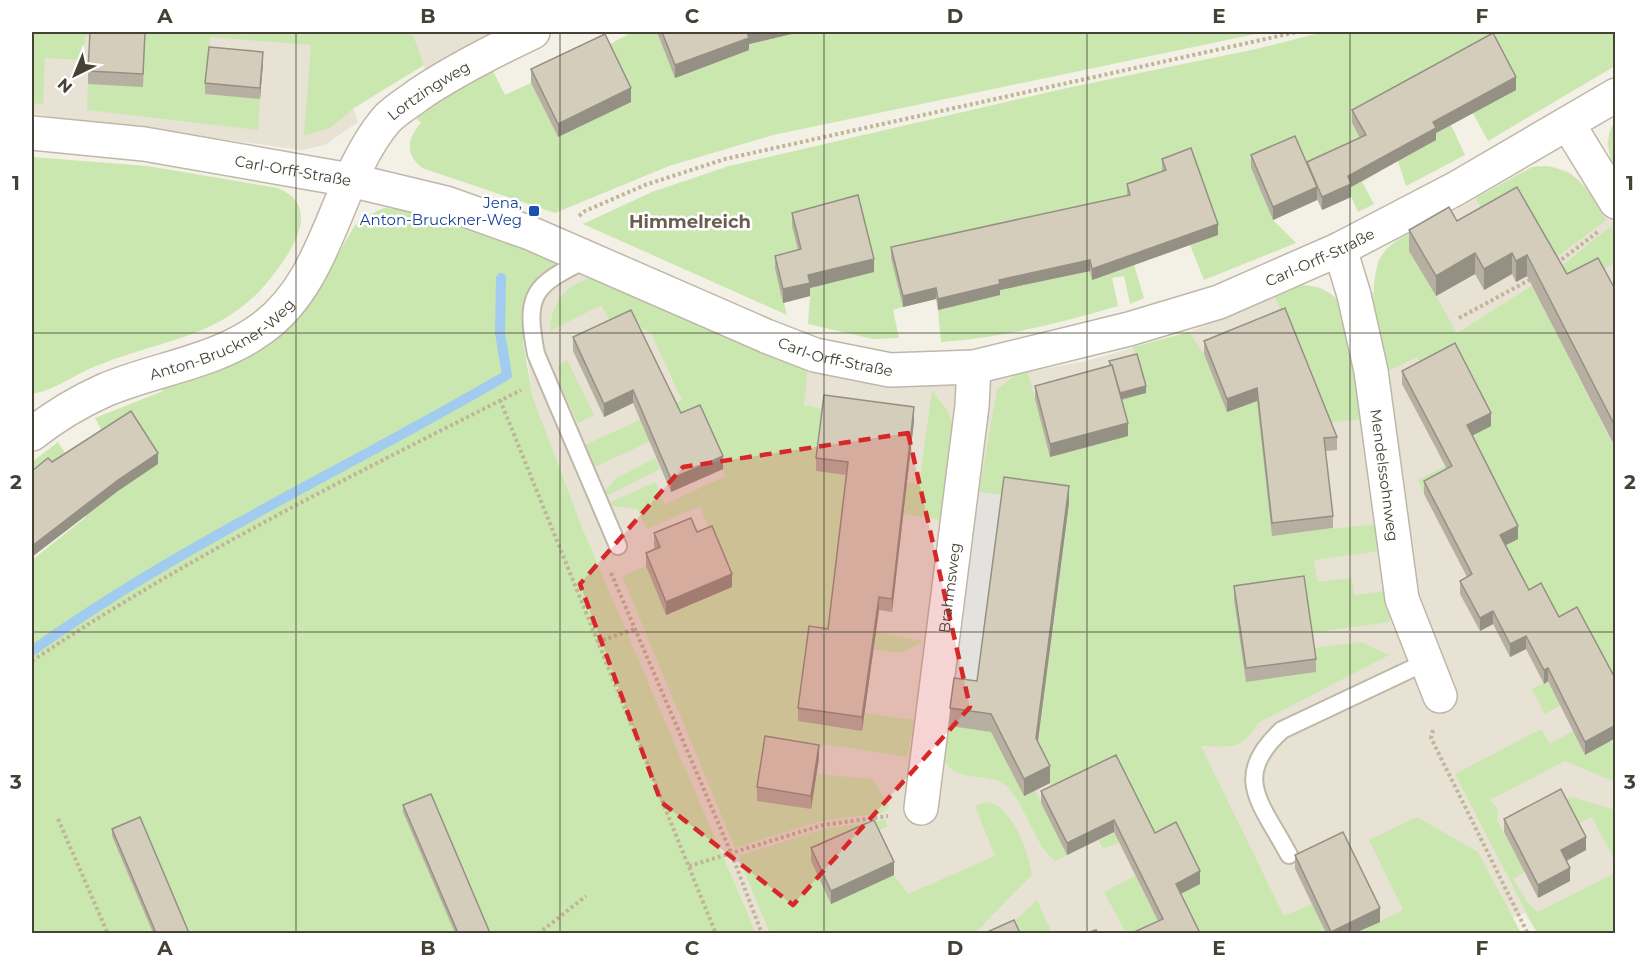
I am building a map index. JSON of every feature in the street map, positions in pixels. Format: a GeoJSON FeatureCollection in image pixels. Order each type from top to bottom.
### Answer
{"type":"FeatureCollection","features":[{"type":"Feature","properties":{"kind":"street","name":"Lortzingweg"},"geometry":{"type":"LineString","coordinates":[[350,180],[387,120],[403,106],[476,59],[533,32]]}},
{"type":"Feature","properties":{"kind":"street","name":"Carl-Orff-Straße"},"geometry":{"type":"LineString","coordinates":[[32,133],[144,144],[350,180],[446,204],[530,233],[815,355],[890,370],[974,367],[1129,329],[1219,302],[1340,249],[1455,189],[1616,95]]}},
{"type":"Feature","properties":{"kind":"street"},"geometry":{"type":"LineString","coordinates":[[1568,124],[1611,213]]}},
{"type":"Feature","properties":{"kind":"street","name":"Anton-Bruckner-Weg"},"geometry":{"type":"LineString","coordinates":[[32,434],[64,410],[107,390],[223,351],[262,329],[285,307],[318,256],[350,180]]}},
{"type":"Feature","properties":{"kind":"street","name":"Mendelssohnweg"},"geometry":{"type":"LineString","coordinates":[[1340,249],[1354,295],[1371,371],[1402,600],[1440,696]]}},
{"type":"Feature","properties":{"kind":"street","name":"Brahmsweg"},"geometry":{"type":"LineString","coordinates":[[921,808],[972,406],[974,367]]}},
{"type":"Feature","properties":{"kind":"lane"},"geometry":{"type":"LineString","coordinates":[[588,259],[547,279],[535,297],[529,321],[536,354],[618,546]]}},
{"type":"Feature","properties":{"kind":"lane"},"geometry":{"type":"LineString","coordinates":[[1289,855],[1253,788],[1254,764],[1264,746],[1282,730],[1426,662]]}},
{"type":"Feature","properties":{"kind":"path"},"geometry":{"type":"LineString","coordinates":[[549,242],[585,211],[645,185],[725,159],[1297,32]]}},
{"type":"Feature","properties":{"kind":"path"},"geometry":{"type":"LineString","coordinates":[[1553,266],[1611,213]]}},
{"type":"Feature","properties":{"kind":"path"},"geometry":{"type":"LineString","coordinates":[[1459,318],[1543,272]]}},
{"type":"Feature","properties":{"kind":"path"},"geometry":{"type":"LineString","coordinates":[[32,662],[85,626],[164,579],[526,387]]}},
{"type":"Feature","properties":{"kind":"path"},"geometry":{"type":"LineString","coordinates":[[500,400],[716,933]]}},
{"type":"Feature","properties":{"kind":"path"},"geometry":{"type":"LineString","coordinates":[[607,564],[732,855],[762,933]]}},
{"type":"Feature","properties":{"kind":"path"},"geometry":{"type":"LineString","coordinates":[[597,642],[634,629]]}},
{"type":"Feature","properties":{"kind":"path"},"geometry":{"type":"LineString","coordinates":[[1440,696],[1431,738],[1528,933]]}},
{"type":"Feature","properties":{"kind":"path"},"geometry":{"type":"LineString","coordinates":[[689,867],[823,825],[884,816]]}},
{"type":"Feature","properties":{"kind":"path"},"geometry":{"type":"LineString","coordinates":[[58,819],[108,933]]}},
{"type":"Feature","properties":{"kind":"path"},"geometry":{"type":"LineString","coordinates":[[538,933],[586,896]]}},
{"type":"Feature","properties":{"kind":"highlighted area"},"geometry":{"type":"Polygon","coordinates":[[[908,433],[970,707],[793,905],[661,802],[580,584],[683,467],[908,433]]]}},
{"type":"Feature","properties":{"kind":"shaded area"},"geometry":{"type":"Polygon","coordinates":[[[32,32],[328,32],[358,122],[325,145],[302,150],[32,114],[32,32]]]}},
{"type":"Feature","properties":{"kind":"shaded area"},"geometry":{"type":"Polygon","coordinates":[[[412,32],[507,32],[426,71],[412,32]]]}},
{"type":"Feature","properties":{"kind":"shaded area"},"geometry":{"type":"Polygon","coordinates":[[[1615,122],[1615,893],[1534,928],[1525,913],[1464,934],[756,933],[584,532],[533,398],[522,323],[524,305],[539,275],[562,261],[718,333],[796,364],[982,380],[1086,361],[1189,332],[1301,285],[1319,287],[1335,297],[1374,292],[1378,261],[1387,248],[1532,167],[1547,166],[1568,171],[1585,186],[1612,165],[1607,144],[1615,122]]]}},
{"type":"Feature","properties":{"kind":"shaded area"},"geometry":{"type":"Polygon","coordinates":[[[979,492],[1004,495],[977,698],[951,695],[979,492]]]}},
{"type":"Feature","properties":{"kind":"green space"},"geometry":{"type":"Polygon","coordinates":[[[32,32],[412,32],[424,65],[354,108],[330,128],[304,136],[311,45],[210,37],[206,94],[260,99],[258,130],[87,110],[88,84],[144,39],[85,36],[84,60],[45,58],[43,105],[32,103],[32,32]]]}},
{"type":"Feature","properties":{"kind":"green space"},"geometry":{"type":"Polygon","coordinates":[[[632,32],[742,32],[783,36],[801,32],[1265,32],[773,135],[669,166],[555,213],[422,168],[413,157],[411,141],[421,123],[417,119],[424,111],[441,96],[493,71],[505,95],[531,83],[558,137],[631,102],[605,47],[632,32]]]}},
{"type":"Feature","properties":{"kind":"green space"},"geometry":{"type":"Polygon","coordinates":[[[1324,32],[1615,32],[1615,66],[1488,141],[1473,113],[1430,80],[1465,155],[1406,186],[1398,161],[1436,140],[1352,123],[1379,172],[1362,182],[1374,204],[1358,212],[1336,162],[1306,175],[1251,168],[1273,220],[1296,243],[1204,280],[1190,245],[1218,235],[1162,170],[1166,181],[1149,259],[1134,265],[1144,298],[1130,304],[1124,276],[1112,278],[1118,306],[1053,324],[986,337],[941,342],[938,310],[985,236],[903,307],[893,310],[899,338],[873,339],[808,324],[810,296],[801,263],[775,269],[787,315],[583,224],[652,192],[729,166],[1067,88],[1256,49],[1324,32]]]}},
{"type":"Feature","properties":{"kind":"green space"},"geometry":{"type":"Polygon","coordinates":[[[1615,122],[1615,163],[1612,165],[1609,137],[1615,122]]]}},
{"type":"Feature","properties":{"kind":"green space"},"geometry":{"type":"Polygon","coordinates":[[[32,157],[147,166],[278,188],[290,195],[300,208],[300,227],[293,245],[280,266],[257,293],[238,310],[196,333],[99,365],[49,389],[32,394],[32,157]]]}},
{"type":"Feature","properties":{"kind":"green space"},"geometry":{"type":"Polygon","coordinates":[[[1547,166],[1569,174],[1583,185],[1606,220],[1549,263],[1489,224],[1476,198],[1532,167],[1547,166]]]}},
{"type":"Feature","properties":{"kind":"green space"},"geometry":{"type":"Polygon","coordinates":[[[384,208],[412,210],[562,261],[539,275],[524,305],[523,343],[533,398],[584,532],[756,933],[32,933],[32,560],[86,517],[48,469],[32,481],[32,462],[58,442],[70,461],[106,438],[95,418],[163,391],[161,387],[316,292],[354,227],[362,218],[384,208]]]}},
{"type":"Feature","properties":{"kind":"green space"},"geometry":{"type":"Polygon","coordinates":[[[1611,226],[1615,234],[1615,262],[1543,307],[1615,449],[1615,676],[1545,714],[1532,689],[1595,656],[1546,618],[1531,604],[1522,591],[1500,538],[1481,466],[1424,494],[1418,480],[1445,466],[1438,453],[1490,426],[1426,372],[1417,357],[1384,373],[1374,307],[1376,273],[1381,258],[1389,247],[1417,230],[1410,251],[1457,333],[1554,272],[1611,226]]]}},
{"type":"Feature","properties":{"kind":"green space"},"geometry":{"type":"Polygon","coordinates":[[[596,276],[777,358],[808,367],[804,405],[824,409],[816,471],[919,484],[932,391],[947,410],[954,427],[942,520],[891,512],[851,627],[924,641],[901,653],[810,640],[862,731],[865,713],[914,720],[907,757],[822,744],[819,758],[757,800],[811,809],[817,774],[873,779],[889,807],[882,813],[822,821],[735,848],[622,576],[712,539],[700,506],[647,529],[637,509],[613,506],[611,502],[655,482],[665,504],[726,476],[700,418],[595,467],[585,445],[682,400],[651,333],[631,323],[615,330],[601,305],[550,331],[554,311],[563,295],[577,284],[596,276]]]}},
{"type":"Feature","properties":{"kind":"green space"},"geometry":{"type":"Polygon","coordinates":[[[1301,285],[1328,292],[1341,308],[1349,338],[1360,419],[1303,426],[1272,535],[1377,524],[1381,551],[1314,560],[1318,582],[1352,578],[1354,595],[1386,591],[1390,622],[1310,633],[1235,599],[1246,681],[1315,672],[1312,648],[1361,642],[1389,655],[1258,723],[1240,743],[1227,746],[1201,746],[1284,916],[1312,904],[1326,933],[1126,933],[1104,892],[1135,876],[1152,909],[1200,883],[1125,840],[1103,849],[1099,840],[1142,819],[1056,796],[1036,755],[1024,796],[1035,790],[1067,855],[1055,861],[1040,843],[1022,808],[1009,789],[994,780],[958,772],[950,768],[943,760],[947,725],[1039,737],[1069,504],[979,492],[997,389],[1015,375],[1028,373],[1051,457],[1118,400],[1146,392],[1133,347],[1189,332],[1204,354],[1228,412],[1309,379],[1275,297],[1301,285]]]}},
{"type":"Feature","properties":{"kind":"green space"},"geometry":{"type":"Polygon","coordinates":[[[567,360],[594,415],[578,423],[561,387],[558,366],[567,360]]]}},
{"type":"Feature","properties":{"kind":"green space"},"geometry":{"type":"Polygon","coordinates":[[[655,458],[660,469],[608,495],[605,491],[617,478],[655,458]]]}},
{"type":"Feature","properties":{"kind":"green space"},"geometry":{"type":"Polygon","coordinates":[[[1541,729],[1550,744],[1573,731],[1585,755],[1611,741],[1615,748],[1615,782],[1565,761],[1490,800],[1498,809],[1497,820],[1525,872],[1513,879],[1528,903],[1538,912],[1615,873],[1615,933],[1537,933],[1455,774],[1541,729]]]}},
{"type":"Feature","properties":{"kind":"green space"},"geometry":{"type":"Polygon","coordinates":[[[1571,797],[1615,810],[1615,861],[1592,817],[1573,826],[1561,802],[1571,797]]]}},
{"type":"Feature","properties":{"kind":"green space"},"geometry":{"type":"Polygon","coordinates":[[[986,802],[1004,811],[1018,831],[1032,875],[975,933],[770,933],[738,856],[823,829],[885,820],[888,826],[874,833],[894,875],[908,894],[995,856],[975,806],[986,802]]]}},
{"type":"Feature","properties":{"kind":"green space"},"geometry":{"type":"Polygon","coordinates":[[[1417,817],[1478,852],[1521,933],[1355,934],[1403,910],[1369,840],[1417,817]]]}},
{"type":"Feature","properties":{"kind":"green space"},"geometry":{"type":"Polygon","coordinates":[[[1037,900],[1052,933],[1015,933],[1011,925],[1037,900]]]}},
{"type":"Feature","properties":{"kind":"building"},"geometry":{"type":"Polygon","coordinates":[[[90,32],[145,32],[143,74],[88,71],[90,32]]]}},
{"type":"Feature","properties":{"kind":"building"},"geometry":{"type":"Polygon","coordinates":[[[662,32],[747,32],[749,38],[675,65],[662,32]]]}},
{"type":"Feature","properties":{"kind":"building"},"geometry":{"type":"Polygon","coordinates":[[[1493,33],[1516,77],[1433,122],[1436,128],[1348,176],[1351,184],[1322,197],[1307,162],[1366,135],[1352,110],[1493,33]]]}},
{"type":"Feature","properties":{"kind":"building"},"geometry":{"type":"Polygon","coordinates":[[[605,34],[631,88],[558,124],[531,69],[605,34]]]}},
{"type":"Feature","properties":{"kind":"building"},"geometry":{"type":"Polygon","coordinates":[[[209,47],[263,52],[260,88],[205,83],[209,47]]]}},
{"type":"Feature","properties":{"kind":"building"},"geometry":{"type":"Polygon","coordinates":[[[1295,136],[1317,187],[1273,207],[1251,155],[1295,136]]]}},
{"type":"Feature","properties":{"kind":"building"},"geometry":{"type":"Polygon","coordinates":[[[1191,148],[1218,224],[1092,269],[1090,260],[999,280],[1000,284],[938,299],[936,288],[903,296],[891,247],[1130,195],[1127,184],[1166,170],[1162,159],[1191,148]]]}},
{"type":"Feature","properties":{"kind":"building"},"geometry":{"type":"Polygon","coordinates":[[[1517,187],[1567,274],[1598,258],[1616,291],[1616,428],[1527,255],[1516,261],[1512,253],[1484,269],[1475,253],[1436,276],[1409,230],[1449,207],[1457,221],[1517,187]]]}},
{"type":"Feature","properties":{"kind":"building"},"geometry":{"type":"Polygon","coordinates":[[[858,195],[874,259],[808,275],[810,283],[783,289],[775,256],[801,249],[792,213],[858,195]]]}},
{"type":"Feature","properties":{"kind":"building"},"geometry":{"type":"Polygon","coordinates":[[[1285,308],[1337,437],[1324,438],[1333,516],[1272,523],[1257,388],[1227,399],[1204,341],[1285,308]]]}},
{"type":"Feature","properties":{"kind":"building"},"geometry":{"type":"Polygon","coordinates":[[[631,310],[681,413],[700,405],[723,456],[671,479],[633,390],[604,404],[573,337],[631,310]]]}},
{"type":"Feature","properties":{"kind":"building"},"geometry":{"type":"Polygon","coordinates":[[[1455,343],[1491,413],[1467,425],[1518,526],[1500,535],[1529,590],[1541,583],[1559,617],[1577,607],[1616,680],[1616,725],[1585,742],[1548,668],[1544,670],[1526,636],[1510,644],[1493,611],[1480,618],[1460,581],[1472,574],[1424,481],[1452,466],[1402,371],[1455,343]]]}},
{"type":"Feature","properties":{"kind":"building"},"geometry":{"type":"Polygon","coordinates":[[[1137,354],[1146,386],[1120,393],[1109,361],[1137,354]]]}},
{"type":"Feature","properties":{"kind":"building"},"geometry":{"type":"Polygon","coordinates":[[[1112,365],[1128,423],[1050,444],[1035,386],[1112,365]]]}},
{"type":"Feature","properties":{"kind":"building"},"geometry":{"type":"Polygon","coordinates":[[[824,395],[914,407],[892,599],[879,597],[862,717],[798,708],[809,626],[828,629],[848,462],[816,458],[824,395]]]}},
{"type":"Feature","properties":{"kind":"building"},"geometry":{"type":"Polygon","coordinates":[[[131,411],[158,453],[118,480],[32,546],[32,471],[48,458],[52,462],[131,411]]]}},
{"type":"Feature","properties":{"kind":"building"},"geometry":{"type":"Polygon","coordinates":[[[1004,477],[1069,486],[1036,738],[1050,766],[1024,779],[991,714],[950,708],[954,678],[977,681],[1004,477]]]}},
{"type":"Feature","properties":{"kind":"building"},"geometry":{"type":"Polygon","coordinates":[[[691,518],[697,532],[712,526],[732,574],[666,602],[646,553],[660,547],[654,533],[691,518]]]}},
{"type":"Feature","properties":{"kind":"building"},"geometry":{"type":"Polygon","coordinates":[[[1304,576],[1316,659],[1246,668],[1234,586],[1304,576]]]}},
{"type":"Feature","properties":{"kind":"building"},"geometry":{"type":"Polygon","coordinates":[[[765,736],[819,745],[811,796],[757,787],[765,736]]]}},
{"type":"Feature","properties":{"kind":"building"},"geometry":{"type":"Polygon","coordinates":[[[1116,755],[1155,833],[1176,822],[1200,871],[1176,884],[1200,933],[1132,933],[1163,919],[1114,820],[1067,843],[1041,791],[1116,755]]]}},
{"type":"Feature","properties":{"kind":"building"},"geometry":{"type":"Polygon","coordinates":[[[1561,789],[1586,837],[1561,850],[1570,868],[1538,885],[1504,819],[1561,789]]]}},
{"type":"Feature","properties":{"kind":"building"},"geometry":{"type":"Polygon","coordinates":[[[431,794],[490,933],[458,933],[403,805],[431,794]]]}},
{"type":"Feature","properties":{"kind":"building"},"geometry":{"type":"Polygon","coordinates":[[[140,817],[189,933],[156,933],[112,829],[140,817]]]}},
{"type":"Feature","properties":{"kind":"building"},"geometry":{"type":"Polygon","coordinates":[[[874,820],[894,862],[831,891],[811,848],[874,820]]]}},
{"type":"Feature","properties":{"kind":"building"},"geometry":{"type":"Polygon","coordinates":[[[1343,832],[1380,908],[1331,932],[1295,855],[1343,832]]]}},
{"type":"Feature","properties":{"kind":"building"},"geometry":{"type":"Polygon","coordinates":[[[1014,920],[1020,933],[985,933],[1014,920]]]}},
{"type":"Feature","properties":{"kind":"waterway"},"geometry":{"type":"LineString","coordinates":[[32,651],[89,612],[206,541],[507,375],[500,333],[501,278]]}},
{"type":"Feature","properties":{"kind":"place","name":"Jena, Anton-Bruckner-Weg"},"geometry":{"type":"Point","coordinates":[534,211]}},
{"type":"Feature","properties":{"kind":"district","name":"Himmelreich"},"geometry":{"type":"Point","coordinates":[690,222]}}]}
